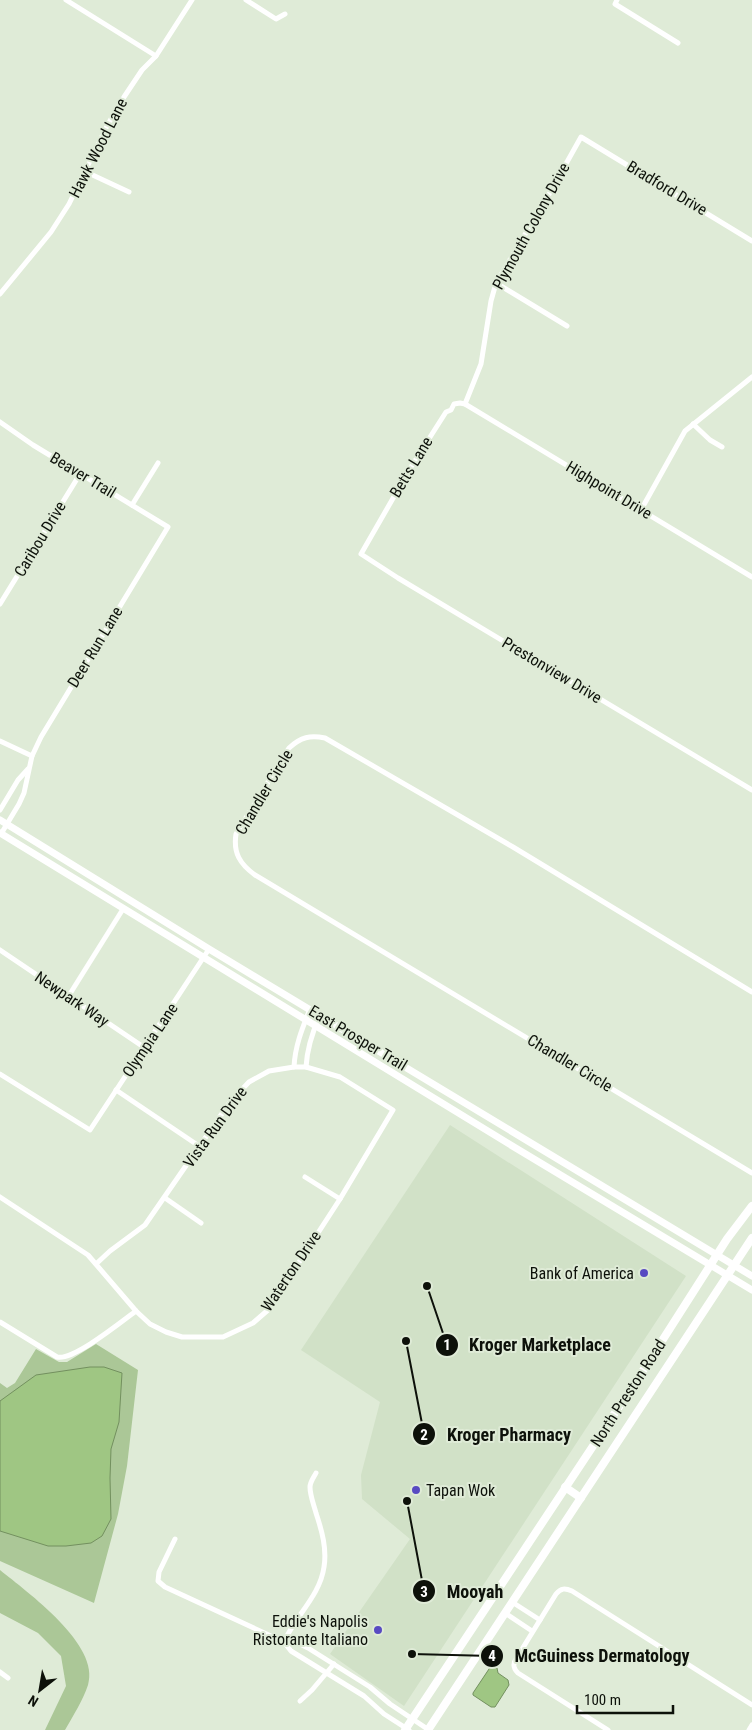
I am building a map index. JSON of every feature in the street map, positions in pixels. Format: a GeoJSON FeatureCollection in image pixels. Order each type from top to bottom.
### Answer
{"type":"FeatureCollection","features":[{"type":"Feature","properties":{"kind":"main road","name":"East Prosper Trail"},"geometry":{"type":"LineString","coordinates":[[0,820],[209,949],[752,1276]]}},
{"type":"Feature","properties":{"kind":"main road","name":"East Prosper Trail"},"geometry":{"type":"LineString","coordinates":[[1,833],[315,1026],[752,1290]]}},
{"type":"Feature","properties":{"kind":"main road"},"geometry":{"type":"LineString","coordinates":[[559,1174],[566,1164]]}},
{"type":"Feature","properties":{"kind":"main road","name":"North Preston Road"},"geometry":{"type":"LineString","coordinates":[[407,1729],[717,1255],[752,1206]]}},
{"type":"Feature","properties":{"kind":"main road","name":"North Preston Road"},"geometry":{"type":"LineString","coordinates":[[428,1730],[752,1238]]}},
{"type":"Feature","properties":{"kind":"main road"},"geometry":{"type":"LineString","coordinates":[[565,1487],[581,1498]]}},
{"type":"Feature","properties":{"kind":"street"},"geometry":{"type":"LineString","coordinates":[[66,0],[156,56]]}},
{"type":"Feature","properties":{"kind":"street","name":"Hawk Wood Lane"},"geometry":{"type":"LineString","coordinates":[[0,294],[51,232],[69,204],[84,171],[124,97],[142,70],[156,56],[192,0]]}},
{"type":"Feature","properties":{"kind":"street"},"geometry":{"type":"LineString","coordinates":[[246,0],[276,19],[286,14]]}},
{"type":"Feature","properties":{"kind":"street"},"geometry":{"type":"LineString","coordinates":[[617,0],[615,4],[678,43]]}},
{"type":"Feature","properties":{"kind":"street","name":"Bradford Drive"},"geometry":{"type":"LineString","coordinates":[[581,137],[752,241]]}},
{"type":"Feature","properties":{"kind":"street","name":"Plymouth Colony Drive"},"geometry":{"type":"LineString","coordinates":[[465,404],[481,364],[491,301],[496,283],[581,137]]}},
{"type":"Feature","properties":{"kind":"street"},"geometry":{"type":"LineString","coordinates":[[84,171],[129,192]]}},
{"type":"Feature","properties":{"kind":"street"},"geometry":{"type":"LineString","coordinates":[[496,283],[567,326]]}},
{"type":"Feature","properties":{"kind":"street"},"geometry":{"type":"LineString","coordinates":[[641,510],[685,431],[752,377]]}},
{"type":"Feature","properties":{"kind":"street","name":"Betts Lane"},"geometry":{"type":"LineString","coordinates":[[366,544],[446,412],[451,410],[454,404],[465,404]]}},
{"type":"Feature","properties":{"kind":"street","name":"Highpoint Drive"},"geometry":{"type":"LineString","coordinates":[[465,404],[752,577]]}},
{"type":"Feature","properties":{"kind":"street","name":"Beaver Trail"},"geometry":{"type":"LineString","coordinates":[[0,422],[33,445],[168,527]]}},
{"type":"Feature","properties":{"kind":"street"},"geometry":{"type":"LineString","coordinates":[[692,424],[710,440],[722,447]]}},
{"type":"Feature","properties":{"kind":"street"},"geometry":{"type":"LineString","coordinates":[[132,505],[158,463]]}},
{"type":"Feature","properties":{"kind":"street","name":"Caribou Drive"},"geometry":{"type":"LineString","coordinates":[[0,604],[80,474]]}},
{"type":"Feature","properties":{"kind":"street","name":"Deer Run Lane"},"geometry":{"type":"LineString","coordinates":[[1,833],[24,793],[32,756],[53,715],[168,527]]}},
{"type":"Feature","properties":{"kind":"street","name":"Prestonview Drive"},"geometry":{"type":"LineString","coordinates":[[366,544],[361,554],[398,578],[752,790]]}},
{"type":"Feature","properties":{"kind":"street","name":"Chandler Circle"},"geometry":{"type":"LineString","coordinates":[[752,992],[513,847],[326,738],[304,737],[296,741],[289,748],[236,834],[237,854],[245,867],[255,875],[752,1173]]}},
{"type":"Feature","properties":{"kind":"street"},"geometry":{"type":"LineString","coordinates":[[0,741],[32,756]]}},
{"type":"Feature","properties":{"kind":"street","name":"Deer Run Lane"},"geometry":{"type":"LineString","coordinates":[[0,810],[18,780],[28,769]]}},
{"type":"Feature","properties":{"kind":"street"},"geometry":{"type":"LineString","coordinates":[[68,997],[123,909]]}},
{"type":"Feature","properties":{"kind":"street","name":"Olympia Lane"},"geometry":{"type":"LineString","coordinates":[[0,1074],[90,1130],[209,949]]}},
{"type":"Feature","properties":{"kind":"street","name":"Newpark Way"},"geometry":{"type":"LineString","coordinates":[[0,950],[145,1048]]}},
{"type":"Feature","properties":{"kind":"street"},"geometry":{"type":"LineString","coordinates":[[294,1067],[295,1051],[310,1009]]}},
{"type":"Feature","properties":{"kind":"street"},"geometry":{"type":"LineString","coordinates":[[306,1067],[307,1052],[320,1015]]}},
{"type":"Feature","properties":{"kind":"street","name":"Vista Run Drive"},"geometry":{"type":"LineString","coordinates":[[96,1264],[145,1225],[230,1102],[248,1082],[269,1071],[306,1067],[340,1078],[393,1110]]}},
{"type":"Feature","properties":{"kind":"street"},"geometry":{"type":"LineString","coordinates":[[116,1090],[199,1146]]}},
{"type":"Feature","properties":{"kind":"street","name":"Waterton Drive"},"geometry":{"type":"LineString","coordinates":[[0,1197],[88,1255],[150,1324],[182,1337],[223,1337],[253,1323],[268,1310],[340,1199],[393,1110]]}},
{"type":"Feature","properties":{"kind":"street"},"geometry":{"type":"LineString","coordinates":[[305,1177],[340,1199]]}},
{"type":"Feature","properties":{"kind":"street"},"geometry":{"type":"LineString","coordinates":[[165,1198],[202,1223]]}},
{"type":"Feature","properties":{"kind":"street"},"geometry":{"type":"LineString","coordinates":[[0,1322],[57,1357],[62,1358],[69,1356],[100,1337],[136,1310]]}},
{"type":"Feature","properties":{"kind":"street"},"geometry":{"type":"LineString","coordinates":[[284,1642],[288,1633],[310,1602],[320,1582],[324,1567],[322,1530],[312,1500],[310,1486],[316,1473]]}},
{"type":"Feature","properties":{"kind":"street"},"geometry":{"type":"LineString","coordinates":[[175,1539],[159,1572],[158,1581],[165,1587],[284,1642],[296,1642],[334,1664],[428,1730]]}},
{"type":"Feature","properties":{"kind":"street"},"geometry":{"type":"LineString","coordinates":[[608,1730],[518,1673],[514,1666],[532,1631],[559,1590],[572,1591],[752,1705]]}},
{"type":"Feature","properties":{"kind":"street"},"geometry":{"type":"LineString","coordinates":[[512,1602],[540,1620]]}},
{"type":"Feature","properties":{"kind":"street"},"geometry":{"type":"LineString","coordinates":[[505,1613],[532,1631]]}},
{"type":"Feature","properties":{"kind":"street"},"geometry":{"type":"LineString","coordinates":[[284,1642],[291,1651],[364,1696],[384,1714],[407,1729]]}},
{"type":"Feature","properties":{"kind":"street"},"geometry":{"type":"LineString","coordinates":[[300,1701],[328,1673],[334,1664]]}},
{"type":"Feature","properties":{"kind":"street"},"geometry":{"type":"LineString","coordinates":[[0,1672],[8,1678]]}},
{"type":"Feature","properties":{"kind":"street"},"geometry":{"type":"LineString","coordinates":[[748,1730],[752,1725]]}},
{"type":"Feature","properties":{"kind":"shaded area"},"geometry":{"type":"Polygon","coordinates":[[[450,1125],[686,1276],[404,1706],[330,1654],[410,1539],[362,1499],[361,1475],[380,1402],[301,1350],[450,1125]]]}},
{"type":"Feature","properties":{"kind":"shaded area"},"geometry":{"type":"Polygon","coordinates":[[[96,1344],[138,1370],[127,1466],[118,1514],[94,1603],[0,1561],[0,1383],[7,1388],[15,1383],[36,1349],[59,1362],[67,1362],[96,1344]]]}},
{"type":"Feature","properties":{"kind":"shaded area"},"geometry":{"type":"Polygon","coordinates":[[[90,1367],[104,1367],[122,1373],[119,1422],[111,1449],[111,1519],[102,1536],[91,1543],[48,1546],[0,1531],[0,1401],[36,1375],[90,1367]]]}},
{"type":"Feature","properties":{"kind":"shaded area"},"geometry":{"type":"Polygon","coordinates":[[[0,1570],[59,1621],[84,1653],[89,1669],[88,1685],[81,1702],[65,1730],[45,1730],[66,1686],[61,1656],[38,1633],[0,1613],[0,1570]]]}},
{"type":"Feature","properties":{"kind":"shaded area"},"geometry":{"type":"Polygon","coordinates":[[[491,1666],[497,1668],[498,1673],[508,1680],[509,1685],[495,1707],[491,1707],[473,1695],[491,1666]]]}},
{"type":"Feature","properties":{"kind":"place","name":"Bank of America"},"geometry":{"type":"Point","coordinates":[644,1273]}},
{"type":"Feature","properties":{"kind":"place","name":"Kroger Marketplace"},"geometry":{"type":"Point","coordinates":[427,1286]}},
{"type":"Feature","properties":{"kind":"place","name":"Kroger Pharmacy"},"geometry":{"type":"Point","coordinates":[406,1341]}},
{"type":"Feature","properties":{"kind":"place","name":"Tapan Wok"},"geometry":{"type":"Point","coordinates":[416,1490]}},
{"type":"Feature","properties":{"kind":"place","name":"Mooyah"},"geometry":{"type":"Point","coordinates":[407,1501]}},
{"type":"Feature","properties":{"kind":"place","name":"Eddie's Napolis Ristorante Italiano"},"geometry":{"type":"Point","coordinates":[378,1630]}},
{"type":"Feature","properties":{"kind":"place","name":"McGuiness Dermatology"},"geometry":{"type":"Point","coordinates":[412,1654]}}]}
